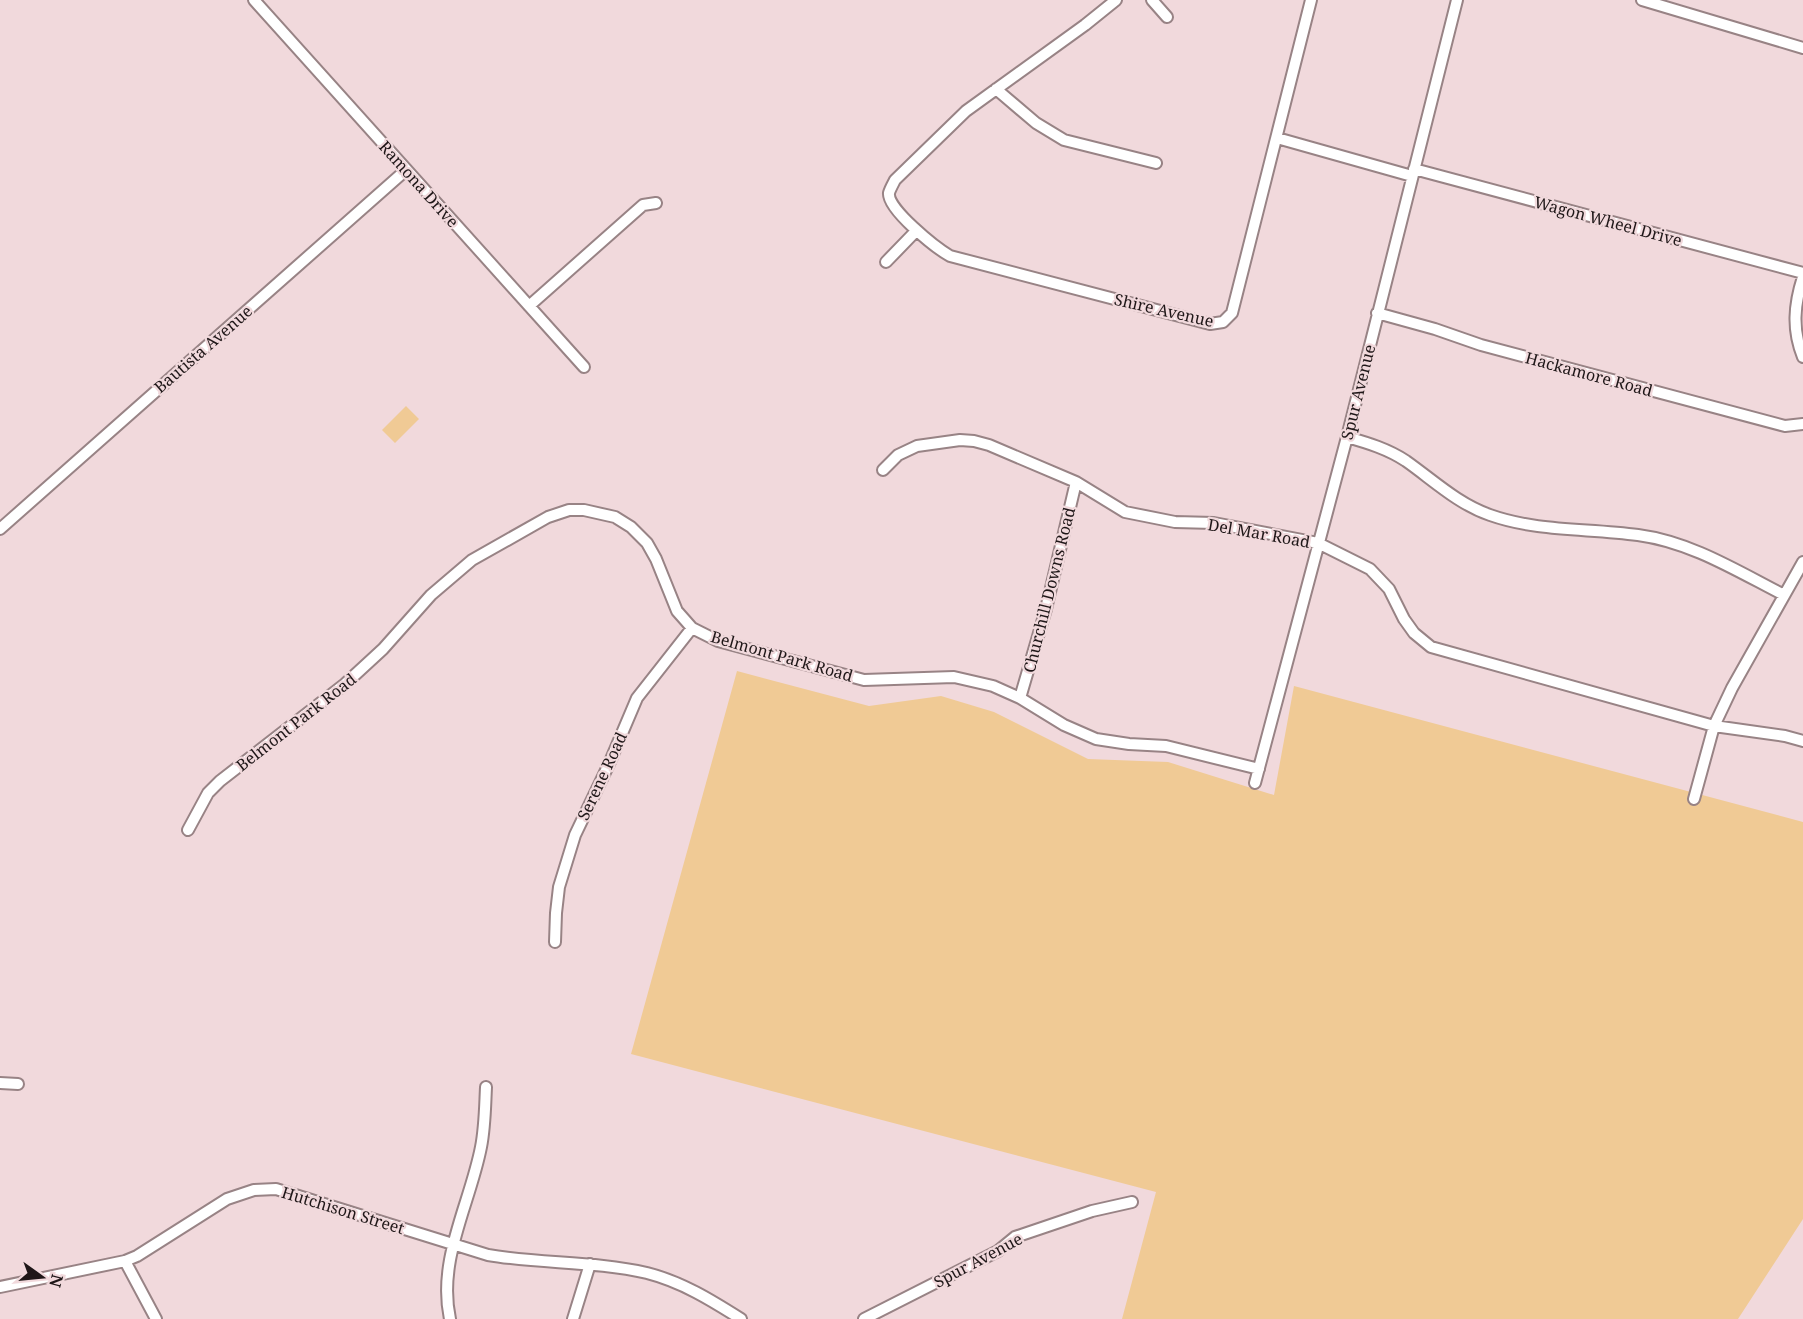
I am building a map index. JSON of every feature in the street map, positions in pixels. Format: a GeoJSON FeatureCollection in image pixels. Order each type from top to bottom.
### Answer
{"type":"FeatureCollection","features":[{"type":"Feature","properties":{"kind":"street","name":"Ramona Drive"},"geometry":{"type":"LineString","coordinates":[[254,0],[584,366]]}},
{"type":"Feature","properties":{"kind":"street"},"geometry":{"type":"LineString","coordinates":[[1116,0],[996,89],[1036,123],[1064,140],[1156,163]]}},
{"type":"Feature","properties":{"kind":"street"},"geometry":{"type":"LineString","coordinates":[[1152,0],[1167,17]]}},
{"type":"Feature","properties":{"kind":"street","name":"Shire Avenue"},"geometry":{"type":"LineString","coordinates":[[996,89],[966,111],[895,180],[889,192],[891,201],[916,231],[937,249],[950,256],[1210,324],[1223,322],[1232,313],[1311,0]]}},
{"type":"Feature","properties":{"kind":"street","name":"Spur Avenue"},"geometry":{"type":"LineString","coordinates":[[1255,783],[1286,675],[1457,0]]}},
{"type":"Feature","properties":{"kind":"street"},"geometry":{"type":"LineString","coordinates":[[1642,0],[1803,48]]}},
{"type":"Feature","properties":{"kind":"street","name":"Wagon Wheel Drive"},"geometry":{"type":"LineString","coordinates":[[1277,138],[1803,275]]}},
{"type":"Feature","properties":{"kind":"street","name":"Bautista Avenue"},"geometry":{"type":"LineString","coordinates":[[0,530],[406,170]]}},
{"type":"Feature","properties":{"kind":"street"},"geometry":{"type":"LineString","coordinates":[[529,306],[643,205],[657,203]]}},
{"type":"Feature","properties":{"kind":"street"},"geometry":{"type":"LineString","coordinates":[[886,262],[916,231]]}},
{"type":"Feature","properties":{"kind":"street"},"geometry":{"type":"LineString","coordinates":[[1803,275],[1794,318],[1796,341],[1803,357]]}},
{"type":"Feature","properties":{"kind":"street","name":"Hackamore Road"},"geometry":{"type":"LineString","coordinates":[[1377,313],[1481,345],[1785,426],[1803,424]]}},
{"type":"Feature","properties":{"kind":"street"},"geometry":{"type":"LineString","coordinates":[[1347,437],[1376,445],[1404,460],[1444,491],[1487,514],[1537,528],[1638,535],[1670,542],[1698,551],[1784,595]]}},
{"type":"Feature","properties":{"kind":"street","name":"Del Mar Road"},"geometry":{"type":"LineString","coordinates":[[883,470],[898,455],[917,446],[960,440],[989,445],[1076,482],[1125,512],[1175,522],[1214,523],[1318,543],[1370,569],[1389,589],[1414,633],[1431,647],[1714,726],[1785,736],[1803,741]]}},
{"type":"Feature","properties":{"kind":"street","name":"Churchill Downs Road"},"geometry":{"type":"LineString","coordinates":[[1020,698],[1046,609],[1076,482]]}},
{"type":"Feature","properties":{"kind":"street","name":"Belmont Park Road"},"geometry":{"type":"LineString","coordinates":[[188,830],[208,793],[220,781],[345,684],[383,650],[431,595],[472,560],[548,517],[569,510],[584,510],[615,517],[631,527],[647,543],[656,559],[677,611],[692,628],[718,641],[864,680],[954,677],[993,686],[1096,739],[1166,746],[1259,769]]}},
{"type":"Feature","properties":{"kind":"street"},"geometry":{"type":"LineString","coordinates":[[1694,798],[1714,726],[1731,688],[1803,562]]}},
{"type":"Feature","properties":{"kind":"street","name":"Serene Road"},"geometry":{"type":"LineString","coordinates":[[555,942],[559,887],[575,835],[637,698],[692,628]]}},
{"type":"Feature","properties":{"kind":"street"},"geometry":{"type":"LineString","coordinates":[[0,1083],[18,1084]]}},
{"type":"Feature","properties":{"kind":"street"},"geometry":{"type":"LineString","coordinates":[[450,1319],[447,1286],[453,1244],[481,1149],[486,1087]]}},
{"type":"Feature","properties":{"kind":"street","name":"Hutchison Street"},"geometry":{"type":"LineString","coordinates":[[0,1287],[125,1261],[137,1256],[227,1199],[254,1190],[276,1189],[488,1255],[522,1261],[590,1264],[647,1273],[705,1295],[741,1319]]}},
{"type":"Feature","properties":{"kind":"street","name":"Spur Avenue"},"geometry":{"type":"LineString","coordinates":[[864,1319],[998,1251],[1015,1237],[1092,1211],[1132,1202]]}},
{"type":"Feature","properties":{"kind":"street"},"geometry":{"type":"LineString","coordinates":[[125,1261],[156,1319]]}},
{"type":"Feature","properties":{"kind":"street"},"geometry":{"type":"LineString","coordinates":[[573,1319],[590,1264]]}},
{"type":"Feature","properties":{"kind":"shaded area"},"geometry":{"type":"Polygon","coordinates":[[[406,406],[419,419],[395,443],[382,430],[406,406]]]}},
{"type":"Feature","properties":{"kind":"shaded area"},"geometry":{"type":"Polygon","coordinates":[[[737,671],[869,706],[941,696],[994,712],[1088,759],[1168,762],[1274,795],[1294,686],[1803,822],[1803,1219],[1738,1319],[1122,1319],[1156,1192],[631,1054],[737,671]]]}}]}
